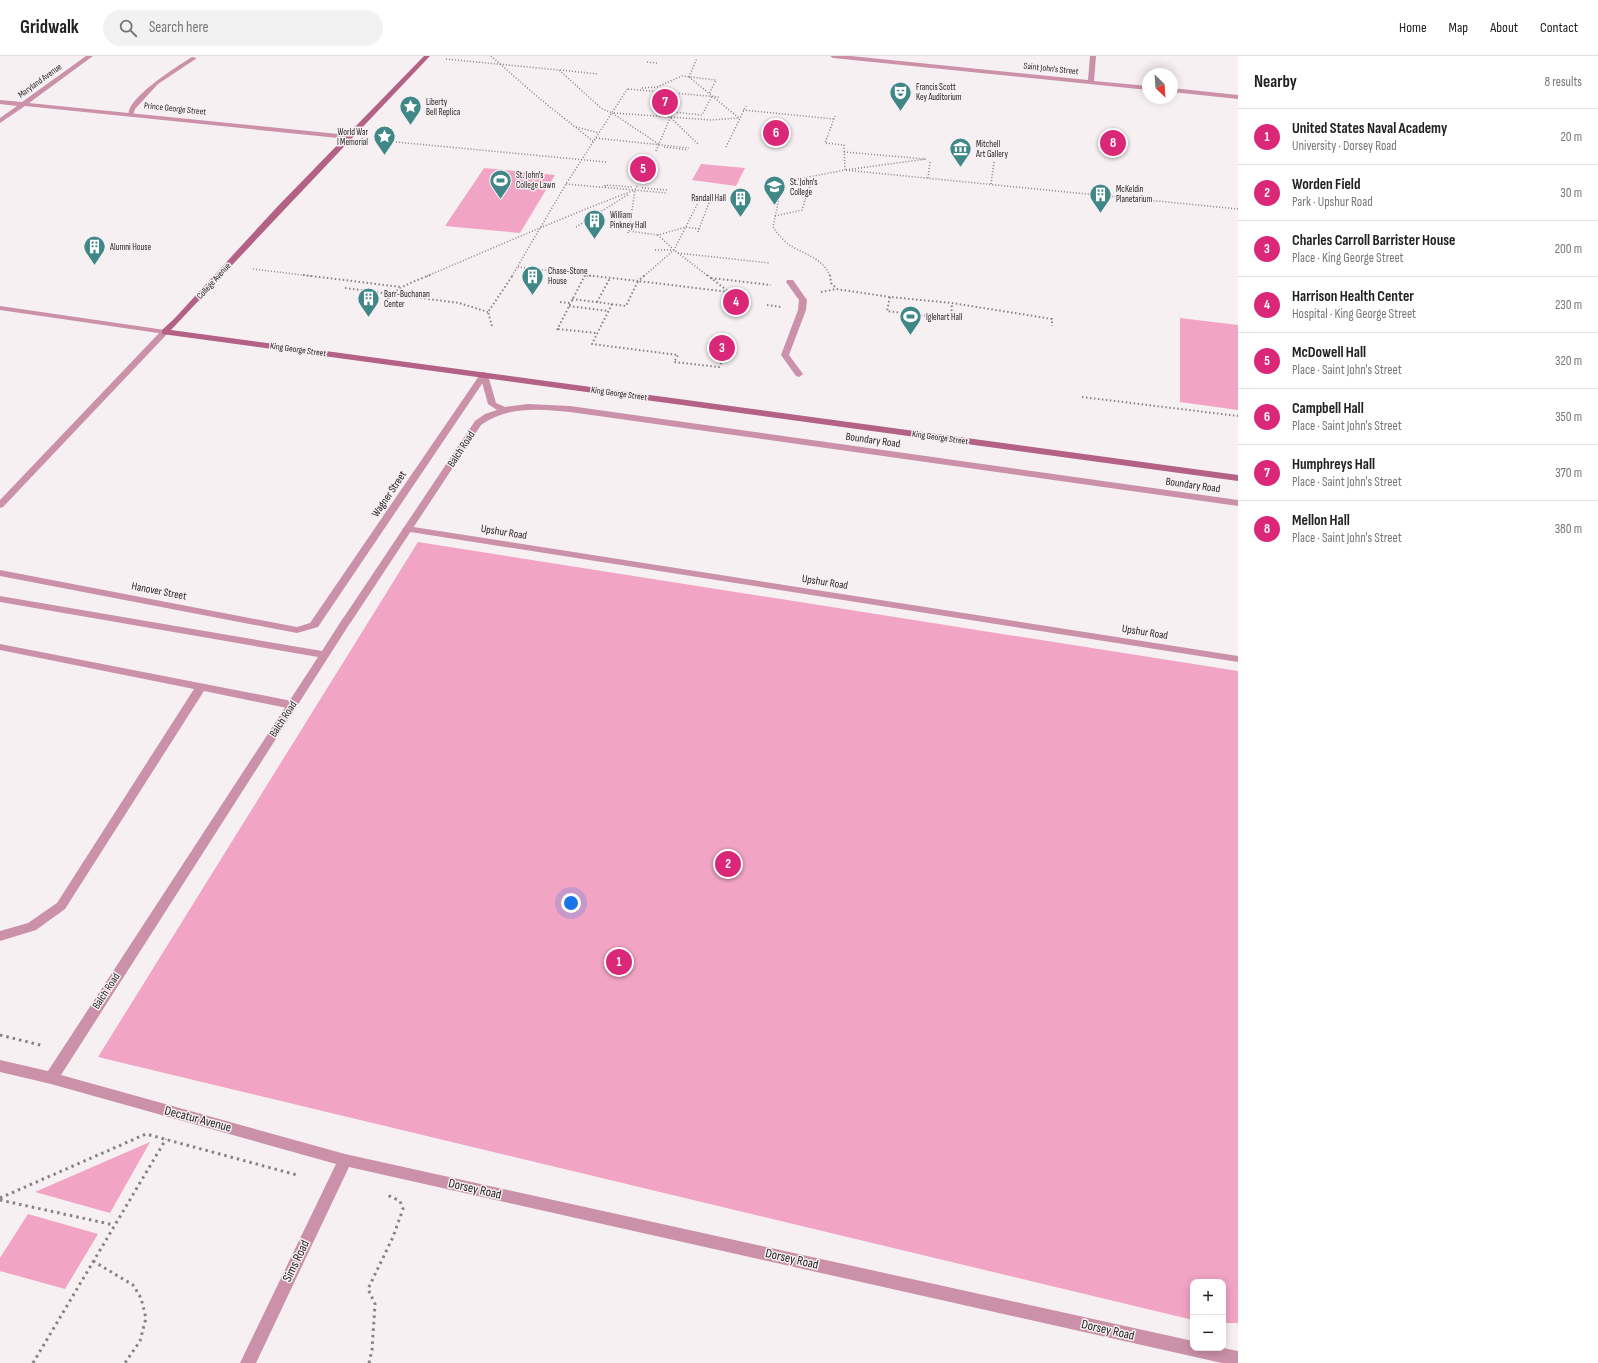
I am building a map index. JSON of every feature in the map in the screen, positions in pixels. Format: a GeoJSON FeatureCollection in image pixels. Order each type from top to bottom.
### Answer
{"type":"FeatureCollection","features":[{"type":"Feature","properties":{"kind":"main road","name":"College Avenue"},"geometry":{"type":"LineString","coordinates":[[166,332],[348,137],[426,57]]}},
{"type":"Feature","properties":{"kind":"main road","name":"King George Street"},"geometry":{"type":"LineString","coordinates":[[166,332],[1238,478]]}},
{"type":"Feature","properties":{"kind":"street","name":"Maryland Avenue"},"geometry":{"type":"LineString","coordinates":[[0,121],[90,56]]}},
{"type":"Feature","properties":{"kind":"street","name":"Saint John's Street"},"geometry":{"type":"LineString","coordinates":[[832,56],[1142,87]]}},
{"type":"Feature","properties":{"kind":"street"},"geometry":{"type":"LineString","coordinates":[[1090,82],[1093,56]]}},
{"type":"Feature","properties":{"kind":"street"},"geometry":{"type":"LineString","coordinates":[[131,114],[132,109],[156,83],[194,58]]}},
{"type":"Feature","properties":{"kind":"street"},"geometry":{"type":"LineString","coordinates":[[1178,91],[1238,97]]}},
{"type":"Feature","properties":{"kind":"street","name":"Prince George Street"},"geometry":{"type":"LineString","coordinates":[[0,102],[348,137]]}},
{"type":"Feature","properties":{"kind":"street"},"geometry":{"type":"LineString","coordinates":[[790,282],[803,300],[802,310],[785,355],[799,374]]}},
{"type":"Feature","properties":{"kind":"street","name":"King George Street"},"geometry":{"type":"LineString","coordinates":[[0,308],[166,332]]}},
{"type":"Feature","properties":{"kind":"street","name":"College Avenue"},"geometry":{"type":"LineString","coordinates":[[0,505],[166,332]]}},
{"type":"Feature","properties":{"kind":"street"},"geometry":{"type":"LineString","coordinates":[[484,375],[492,404],[504,410]]}},
{"type":"Feature","properties":{"kind":"street","name":"Wagner Street"},"geometry":{"type":"LineString","coordinates":[[314,625],[484,375]]}},
{"type":"Feature","properties":{"kind":"street","name":"Boundary Road"},"geometry":{"type":"LineString","coordinates":[[504,410],[516,407],[539,406],[570,409],[1238,503]]}},
{"type":"Feature","properties":{"kind":"street","name":"Balch Road"},"geometry":{"type":"LineString","coordinates":[[50,1078],[347,620],[478,423],[488,416],[504,410]]}},
{"type":"Feature","properties":{"kind":"street","name":"Upshur Road"},"geometry":{"type":"LineString","coordinates":[[407,529],[1238,659]]}},
{"type":"Feature","properties":{"kind":"street","name":"Hanover Street"},"geometry":{"type":"LineString","coordinates":[[0,573],[297,630],[314,625]]}},
{"type":"Feature","properties":{"kind":"street"},"geometry":{"type":"LineString","coordinates":[[0,599],[325,655]]}},
{"type":"Feature","properties":{"kind":"street"},"geometry":{"type":"LineString","coordinates":[[0,647],[292,705]]}},
{"type":"Feature","properties":{"kind":"street"},"geometry":{"type":"LineString","coordinates":[[0,936],[32,928],[62,906],[201,687]]}},
{"type":"Feature","properties":{"kind":"street","name":"Decatur Avenue"},"geometry":{"type":"LineString","coordinates":[[0,1066],[50,1078],[345,1160]]}},
{"type":"Feature","properties":{"kind":"street","name":"Dorsey Road"},"geometry":{"type":"LineString","coordinates":[[345,1160],[1238,1359]]}},
{"type":"Feature","properties":{"kind":"street","name":"Sims Road"},"geometry":{"type":"LineString","coordinates":[[248,1363],[345,1160]]}},
{"type":"Feature","properties":{"kind":"path"},"geometry":{"type":"LineString","coordinates":[[491,56],[540,99],[594,142]]}},
{"type":"Feature","properties":{"kind":"path"},"geometry":{"type":"LineString","coordinates":[[426,57],[598,74]]}},
{"type":"Feature","properties":{"kind":"path"},"geometry":{"type":"LineString","coordinates":[[689,77],[697,58]]}},
{"type":"Feature","properties":{"kind":"path"},"geometry":{"type":"LineString","coordinates":[[647,62],[657,63]]}},
{"type":"Feature","properties":{"kind":"path"},"geometry":{"type":"LineString","coordinates":[[559,70],[601,108],[612,113],[660,145]]}},
{"type":"Feature","properties":{"kind":"path"},"geometry":{"type":"LineString","coordinates":[[642,88],[657,87],[682,76],[716,80],[710,94]]}},
{"type":"Feature","properties":{"kind":"path"},"geometry":{"type":"LineString","coordinates":[[689,77],[739,118]]}},
{"type":"Feature","properties":{"kind":"path"},"geometry":{"type":"LineString","coordinates":[[492,326],[488,312],[542,228],[566,184],[628,88],[719,97]]}},
{"type":"Feature","properties":{"kind":"path"},"geometry":{"type":"LineString","coordinates":[[650,116],[654,109],[702,115],[712,96]]}},
{"type":"Feature","properties":{"kind":"path"},"geometry":{"type":"LineString","coordinates":[[726,146],[746,106]]}},
{"type":"Feature","properties":{"kind":"path"},"geometry":{"type":"LineString","coordinates":[[656,151],[675,110]]}},
{"type":"Feature","properties":{"kind":"path"},"geometry":{"type":"LineString","coordinates":[[743,110],[834,118],[825,143],[844,145],[845,170]]}},
{"type":"Feature","properties":{"kind":"path"},"geometry":{"type":"LineString","coordinates":[[612,113],[711,120],[739,118]]}},
{"type":"Feature","properties":{"kind":"path"},"geometry":{"type":"LineString","coordinates":[[670,118],[698,144]]}},
{"type":"Feature","properties":{"kind":"path"},"geometry":{"type":"LineString","coordinates":[[575,127],[599,133]]}},
{"type":"Feature","properties":{"kind":"path"},"geometry":{"type":"LineString","coordinates":[[348,137],[606,162]]}},
{"type":"Feature","properties":{"kind":"path"},"geometry":{"type":"LineString","coordinates":[[596,138],[688,149],[664,147]]}},
{"type":"Feature","properties":{"kind":"path"},"geometry":{"type":"LineString","coordinates":[[798,179],[845,170],[926,159],[844,152]]}},
{"type":"Feature","properties":{"kind":"path"},"geometry":{"type":"LineString","coordinates":[[928,178],[930,162]]}},
{"type":"Feature","properties":{"kind":"path"},"geometry":{"type":"LineString","coordinates":[[991,184],[994,162]]}},
{"type":"Feature","properties":{"kind":"path"},"geometry":{"type":"LineString","coordinates":[[845,170],[1238,209]]}},
{"type":"Feature","properties":{"kind":"path"},"geometry":{"type":"LineString","coordinates":[[566,184],[627,190],[668,192],[642,188]]}},
{"type":"Feature","properties":{"kind":"path"},"geometry":{"type":"LineString","coordinates":[[775,216],[802,210],[810,185],[799,184]]}},
{"type":"Feature","properties":{"kind":"path"},"geometry":{"type":"LineString","coordinates":[[627,190],[627,188],[604,186],[632,187]]}},
{"type":"Feature","properties":{"kind":"path"},"geometry":{"type":"LineString","coordinates":[[576,227],[635,190],[638,186]]}},
{"type":"Feature","properties":{"kind":"path"},"geometry":{"type":"LineString","coordinates":[[781,189],[773,227],[786,242],[806,252],[823,266],[831,277],[831,283],[836,288],[890,297],[952,303],[1052,320],[1052,326]]}},
{"type":"Feature","properties":{"kind":"path"},"geometry":{"type":"LineString","coordinates":[[385,302],[391,294],[401,287],[584,209],[635,190]]}},
{"type":"Feature","properties":{"kind":"path"},"geometry":{"type":"LineString","coordinates":[[635,190],[628,232],[658,235],[686,227],[699,229]]}},
{"type":"Feature","properties":{"kind":"path"},"geometry":{"type":"LineString","coordinates":[[1101,208],[1104,192]]}},
{"type":"Feature","properties":{"kind":"path"},"geometry":{"type":"LineString","coordinates":[[572,299],[626,306],[638,281],[674,250],[700,198]]}},
{"type":"Feature","properties":{"kind":"path"},"geometry":{"type":"LineString","coordinates":[[698,232],[710,200]]}},
{"type":"Feature","properties":{"kind":"path"},"geometry":{"type":"LineString","coordinates":[[518,267],[730,292],[677,253],[658,235]]}},
{"type":"Feature","properties":{"kind":"path"},"geometry":{"type":"LineString","coordinates":[[655,250],[674,250]]}},
{"type":"Feature","properties":{"kind":"path"},"geometry":{"type":"LineString","coordinates":[[677,253],[769,263]]}},
{"type":"Feature","properties":{"kind":"path"},"geometry":{"type":"LineString","coordinates":[[246,268],[401,287]]}},
{"type":"Feature","properties":{"kind":"path"},"geometry":{"type":"LineString","coordinates":[[585,275],[558,330],[596,333]]}},
{"type":"Feature","properties":{"kind":"path"},"geometry":{"type":"LineString","coordinates":[[597,302],[610,278]]}},
{"type":"Feature","properties":{"kind":"path"},"geometry":{"type":"LineString","coordinates":[[710,278],[769,284],[774,287]]}},
{"type":"Feature","properties":{"kind":"path"},"geometry":{"type":"LineString","coordinates":[[345,288],[459,303],[488,312]]}},
{"type":"Feature","properties":{"kind":"path"},"geometry":{"type":"LineString","coordinates":[[890,297],[887,311],[961,320]]}},
{"type":"Feature","properties":{"kind":"path"},"geometry":{"type":"LineString","coordinates":[[560,302],[608,311]]}},
{"type":"Feature","properties":{"kind":"path"},"geometry":{"type":"LineString","coordinates":[[951,319],[952,303]]}},
{"type":"Feature","properties":{"kind":"path"},"geometry":{"type":"LineString","coordinates":[[612,304],[596,333],[592,344],[678,355],[674,362],[720,368],[723,359]]}},
{"type":"Feature","properties":{"kind":"path"},"geometry":{"type":"LineString","coordinates":[[1082,397],[1238,416]]}},
{"type":"Feature","properties":{"kind":"path"},"geometry":{"type":"LineString","coordinates":[[0,1034],[67,1052]]}},
{"type":"Feature","properties":{"kind":"path"},"geometry":{"type":"LineString","coordinates":[[0,1199],[146,1134],[297,1175]]}},
{"type":"Feature","properties":{"kind":"path"},"geometry":{"type":"LineString","coordinates":[[33,1363],[166,1139]]}},
{"type":"Feature","properties":{"kind":"path"},"geometry":{"type":"LineString","coordinates":[[369,1363],[372,1350],[374,1304],[368,1289],[393,1237],[403,1209],[400,1201],[384,1194]]}},
{"type":"Feature","properties":{"kind":"path"},"geometry":{"type":"LineString","coordinates":[[0,1199],[114,1225]]}},
{"type":"Feature","properties":{"kind":"path"},"geometry":{"type":"LineString","coordinates":[[93,1261],[133,1285],[141,1298],[146,1318],[140,1341],[125,1363]]}},
{"type":"Feature","properties":{"kind":"shaded area"},"geometry":{"type":"Polygon","coordinates":[[[701,164],[745,168],[736,186],[692,180],[701,164]]]}},
{"type":"Feature","properties":{"kind":"shaded area","name":"St. John's College Lawn"},"geometry":{"type":"Polygon","coordinates":[[[484,168],[555,175],[520,233],[445,226],[484,168]]]}},
{"type":"Feature","properties":{"kind":"shaded area"},"geometry":{"type":"Polygon","coordinates":[[[1180,318],[1238,325],[1238,410],[1180,402],[1180,318]]]}},
{"type":"Feature","properties":{"kind":"shaded area"},"geometry":{"type":"Polygon","coordinates":[[[418,542],[1238,671],[1238,1323],[1226,1323],[1226,1279],[1190,1279],[1190,1319],[98,1057],[418,542]]]}},
{"type":"Feature","properties":{"kind":"shaded area"},"geometry":{"type":"Polygon","coordinates":[[[150,1142],[110,1213],[35,1192],[150,1142]]]}},
{"type":"Feature","properties":{"kind":"shaded area"},"geometry":{"type":"Polygon","coordinates":[[[28,1214],[98,1234],[65,1289],[0,1271],[0,1258],[28,1214]]]}},
{"type":"Feature","properties":{"kind":"place","name":"Humphreys Hall"},"geometry":{"type":"Point","coordinates":[665,102]}},
{"type":"Feature","properties":{"kind":"place","name":"Francis Scott Key Auditorium"},"geometry":{"type":"Point","coordinates":[900,112]}},
{"type":"Feature","properties":{"kind":"place","name":"Liberty Bell Replica"},"geometry":{"type":"Point","coordinates":[410,126]}},
{"type":"Feature","properties":{"kind":"place","name":"Campbell Hall"},"geometry":{"type":"Point","coordinates":[776,133]}},
{"type":"Feature","properties":{"kind":"place","name":"Mellon Hall"},"geometry":{"type":"Point","coordinates":[1113,143]}},
{"type":"Feature","properties":{"kind":"place","name":"World War I Memorial"},"geometry":{"type":"Point","coordinates":[384,156]}},
{"type":"Feature","properties":{"kind":"place","name":"Mitchell Art Gallery"},"geometry":{"type":"Point","coordinates":[961,168]}},
{"type":"Feature","properties":{"kind":"place","name":"McDowell Hall"},"geometry":{"type":"Point","coordinates":[643,169]}},
{"type":"Feature","properties":{"kind":"place","name":"St. John's College Lawn"},"geometry":{"type":"Point","coordinates":[501,200]}},
{"type":"Feature","properties":{"kind":"place","name":"St. John's College"},"geometry":{"type":"Point","coordinates":[774,206]}},
{"type":"Feature","properties":{"kind":"place","name":"McKeldin Planetarium"},"geometry":{"type":"Point","coordinates":[1101,214]}},
{"type":"Feature","properties":{"kind":"place","name":"Randall Hall"},"geometry":{"type":"Point","coordinates":[741,218]}},
{"type":"Feature","properties":{"kind":"place","name":"William Pinkney Hall"},"geometry":{"type":"Point","coordinates":[595,240]}},
{"type":"Feature","properties":{"kind":"place","name":"Alumni House"},"geometry":{"type":"Point","coordinates":[94,266]}},
{"type":"Feature","properties":{"kind":"place","name":"Chase-Stone House"},"geometry":{"type":"Point","coordinates":[533,296]}},
{"type":"Feature","properties":{"kind":"place","name":"Harrison Health Center"},"geometry":{"type":"Point","coordinates":[736,302]}},
{"type":"Feature","properties":{"kind":"place","name":"Barr-Buchanan Center"},"geometry":{"type":"Point","coordinates":[368,318]}},
{"type":"Feature","properties":{"kind":"place","name":"Iglehart Hall"},"geometry":{"type":"Point","coordinates":[910,336]}},
{"type":"Feature","properties":{"kind":"place","name":"Charles Carroll Barrister House"},"geometry":{"type":"Point","coordinates":[722,348]}},
{"type":"Feature","properties":{"kind":"place","name":"Worden Field"},"geometry":{"type":"Point","coordinates":[728,864]}},
{"type":"Feature","properties":{"kind":"place","name":"United States Naval Academy"},"geometry":{"type":"Point","coordinates":[619,962]}}]}
